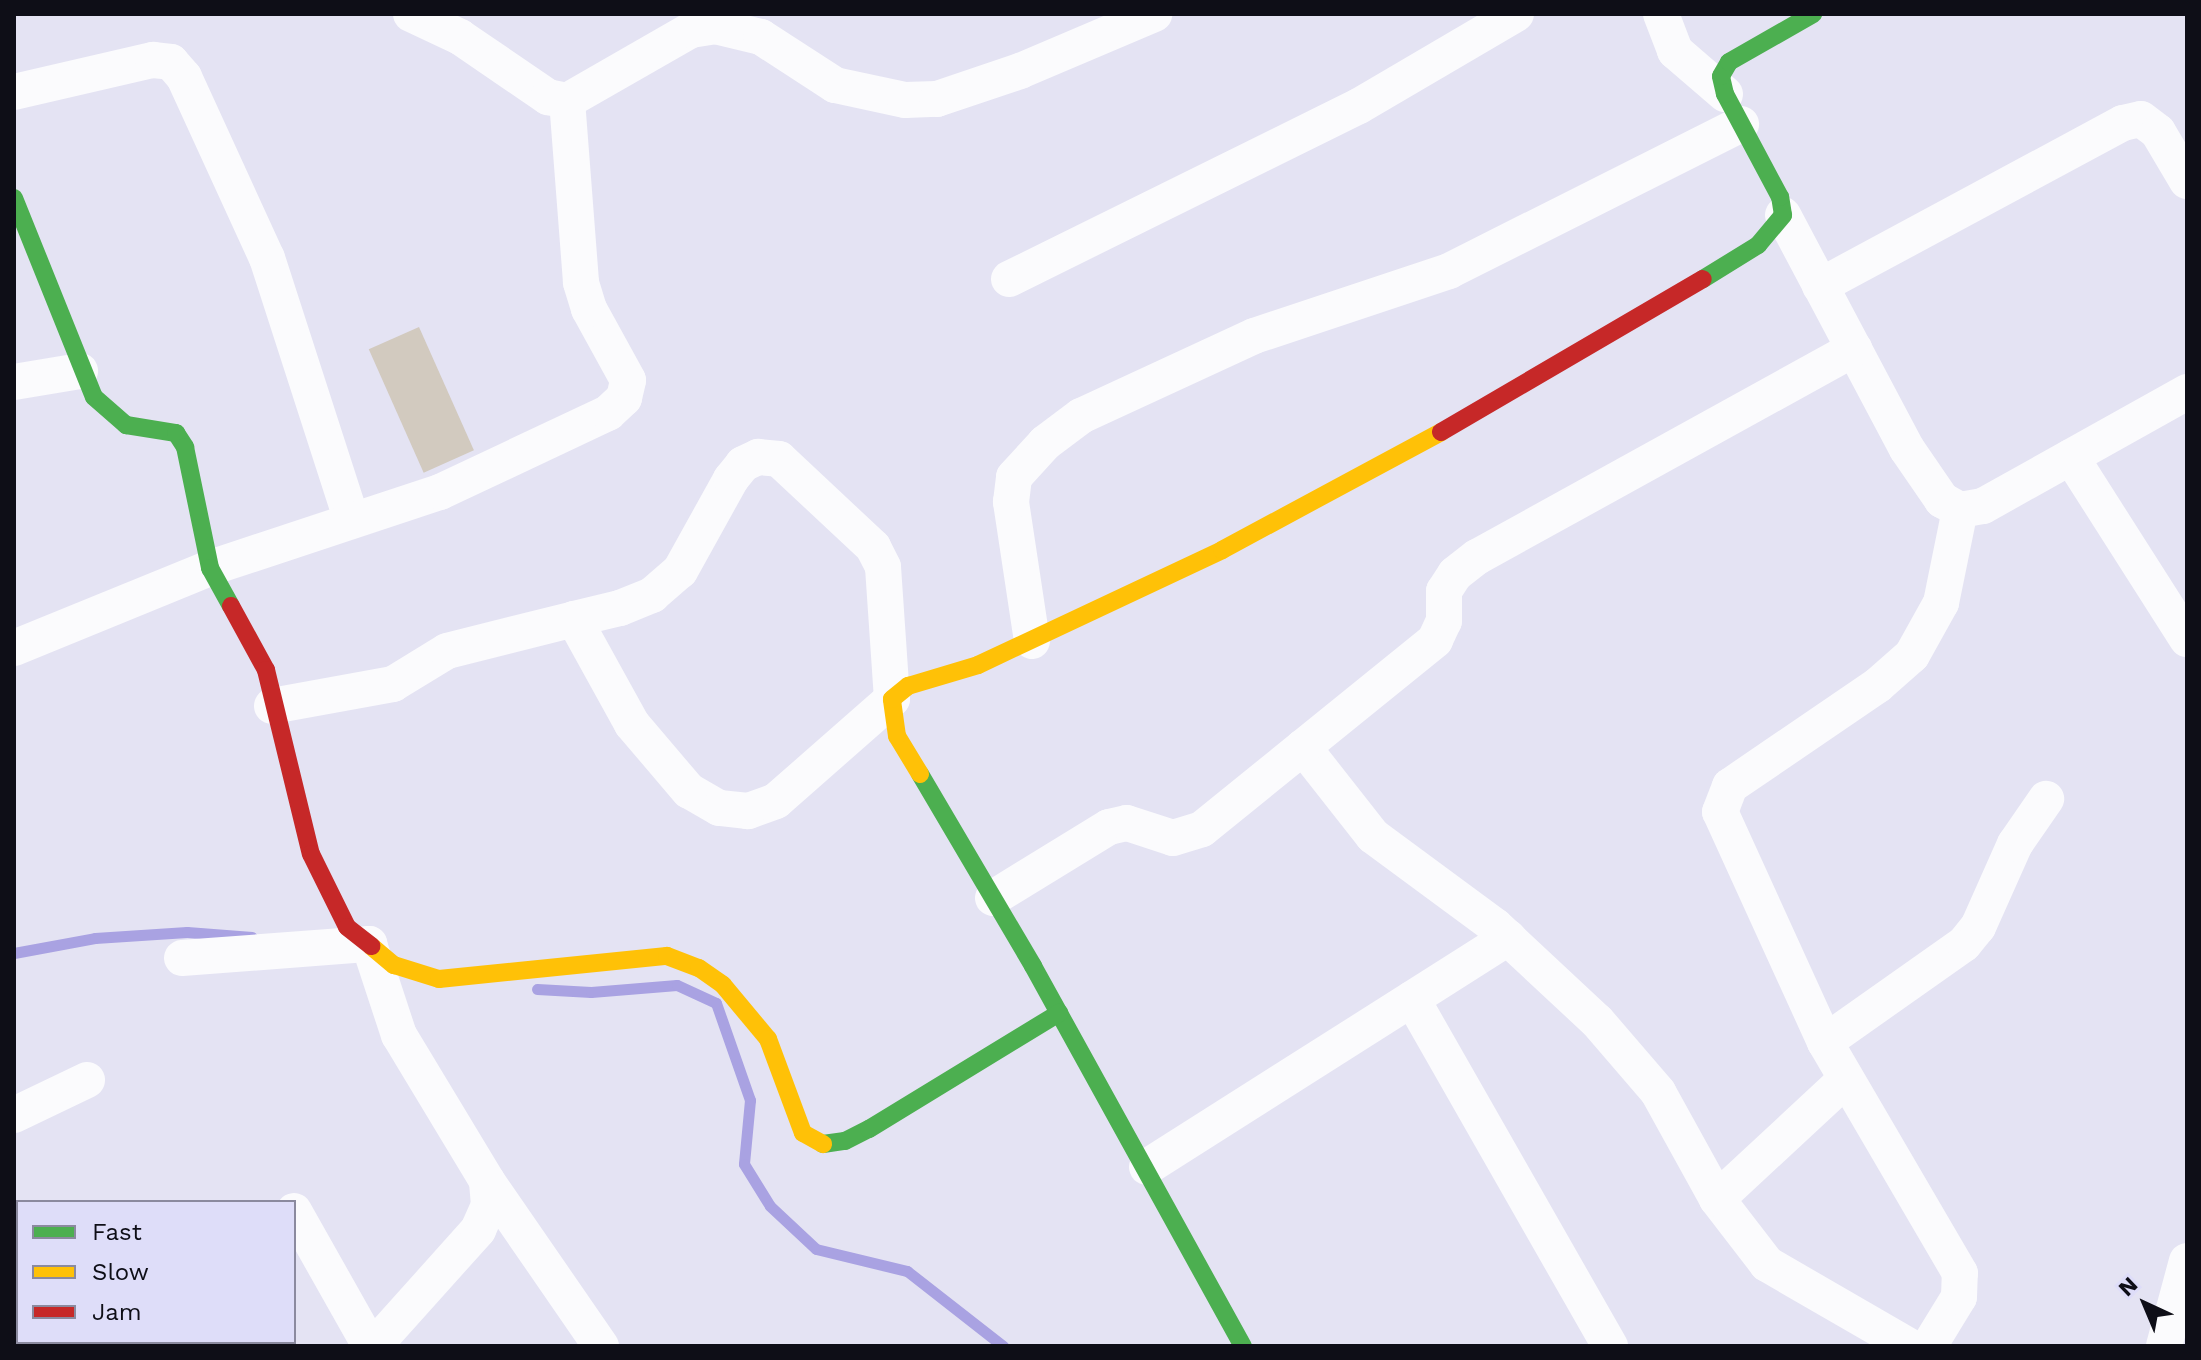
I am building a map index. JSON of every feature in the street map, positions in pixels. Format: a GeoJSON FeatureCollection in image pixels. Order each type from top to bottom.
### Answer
{"type":"FeatureCollection","features":[{"type":"Feature","properties":{"kind":"street"},"geometry":{"type":"LineString","coordinates":[[411,14],[460,37],[548,97],[567,101],[691,30],[715,26],[761,37],[835,85],[905,100],[937,99],[1020,71],[1154,14]]}},
{"type":"Feature","properties":{"kind":"street"},"geometry":{"type":"LineString","coordinates":[[1009,279],[1359,106],[1516,14]]}},
{"type":"Feature","properties":{"kind":"street"},"geometry":{"type":"LineString","coordinates":[[1661,14],[1675,51],[1733,109]]}},
{"type":"Feature","properties":{"kind":"street"},"geometry":{"type":"LineString","coordinates":[[1813,14],[1729,62],[1721,76],[1733,109],[1780,197],[1783,215],[1820,286],[1923,474],[1942,500],[1960,510],[1983,506],[2187,392]]}},
{"type":"Feature","properties":{"kind":"street"},"geometry":{"type":"LineString","coordinates":[[14,92],[153,60],[171,62],[184,77],[267,258],[352,521]]}},
{"type":"Feature","properties":{"kind":"street"},"geometry":{"type":"LineString","coordinates":[[14,648],[210,568],[440,492],[608,413],[624,398],[628,380],[589,309],[581,282],[567,101]]}},
{"type":"Feature","properties":{"kind":"street"},"geometry":{"type":"LineString","coordinates":[[1032,641],[1011,502],[1014,477],[1045,443],[1081,416],[1254,336],[1449,271],[1733,109]]}},
{"type":"Feature","properties":{"kind":"street"},"geometry":{"type":"LineString","coordinates":[[1820,286],[2123,123],[2141,119],[2158,132],[2187,181]]}},
{"type":"Feature","properties":{"kind":"street"},"geometry":{"type":"LineString","coordinates":[[14,198],[80,371],[94,397],[112,416],[126,425],[176,433],[185,447],[210,568],[266,670],[272,706],[311,854],[347,927],[394,965],[439,979],[667,956],[699,968],[723,985],[768,1039],[803,1133],[820,1144],[845,1141],[869,1129],[1059,1013]]}},
{"type":"Feature","properties":{"kind":"street"},"geometry":{"type":"LineString","coordinates":[[574,619],[632,724],[689,791],[719,808],[748,811],[776,801],[908,686],[1032,641],[1222,550],[1516,392],[1758,245],[1783,215]]}},
{"type":"Feature","properties":{"kind":"street"},"geometry":{"type":"LineString","coordinates":[[993,898],[1109,827],[1127,823],[1173,838],[1202,829],[1435,640],[1444,621],[1444,591],[1455,574],[1477,557],[1854,349]]}},
{"type":"Feature","properties":{"kind":"street"},"geometry":{"type":"LineString","coordinates":[[14,382],[80,371]]}},
{"type":"Feature","properties":{"kind":"street"},"geometry":{"type":"LineString","coordinates":[[272,706],[393,684],[447,651],[574,619],[652,595],[680,571],[743,464],[758,457],[779,459],[848,520],[883,567],[897,736],[1147,1167],[1243,1346]]}},
{"type":"Feature","properties":{"kind":"street"},"geometry":{"type":"LineString","coordinates":[[2071,457],[2187,639]]}},
{"type":"Feature","properties":{"kind":"street"},"geometry":{"type":"LineString","coordinates":[[1929,1346],[1959,1297],[1960,1273],[1825,1042],[1720,812],[1722,799],[1730,786],[1878,685],[1912,655],[1941,603],[1960,510]]}},
{"type":"Feature","properties":{"kind":"street"},"geometry":{"type":"LineString","coordinates":[[1303,747],[1373,836],[1508,938],[1597,1021],[1658,1092],[1717,1199],[1767,1264],[1909,1346]]}},
{"type":"Feature","properties":{"kind":"street"},"geometry":{"type":"LineString","coordinates":[[1825,1042],[1964,944],[1978,927],[2015,844],[2046,799]]}},
{"type":"Feature","properties":{"kind":"street"},"geometry":{"type":"LineString","coordinates":[[1147,1167],[1508,938]]}},
{"type":"Feature","properties":{"kind":"street"},"geometry":{"type":"LineString","coordinates":[[182,958],[369,944]]}},
{"type":"Feature","properties":{"kind":"street"},"geometry":{"type":"LineString","coordinates":[[369,944],[399,1035],[487,1181],[601,1346]]}},
{"type":"Feature","properties":{"kind":"street"},"geometry":{"type":"LineString","coordinates":[[1412,999],[1610,1346]]}},
{"type":"Feature","properties":{"kind":"street"},"geometry":{"type":"LineString","coordinates":[[1717,1199],[1846,1079]]}},
{"type":"Feature","properties":{"kind":"street"},"geometry":{"type":"LineString","coordinates":[[14,1115],[87,1080]]}},
{"type":"Feature","properties":{"kind":"street"},"geometry":{"type":"LineString","coordinates":[[296,1214],[372,1346],[478,1230],[489,1205],[487,1181]]}},
{"type":"Feature","properties":{"kind":"street"},"geometry":{"type":"LineString","coordinates":[[2164,1346],[2187,1261]]}},
{"type":"Feature","properties":{"kind":"building"},"geometry":{"type":"Polygon","coordinates":[[[419,327],[474,450],[424,473],[369,349],[419,327]]]}},
{"type":"Feature","properties":{"kind":"waterway"},"geometry":{"type":"LineString","coordinates":[[14,953],[95,938],[187,932],[252,937]]}},
{"type":"Feature","properties":{"kind":"waterway"},"geometry":{"type":"LineString","coordinates":[[537,989],[591,992],[677,985],[716,1003],[750,1100],[744,1164],[770,1206],[816,1249],[907,1271],[1003,1346]]}},
{"type":"Feature","properties":{"kind":"traffic: fast"},"geometry":{"type":"LineString","coordinates":[[1703,279],[1758,245],[1783,215],[1780,197],[1725,94],[1721,76],[1729,62],[1813,14]]}},
{"type":"Feature","properties":{"kind":"traffic: fast"},"geometry":{"type":"LineString","coordinates":[[14,198],[94,397],[126,425],[176,433],[185,447],[210,568],[231,606]]}},
{"type":"Feature","properties":{"kind":"traffic: fast"},"geometry":{"type":"LineString","coordinates":[[920,774],[1033,966],[1243,1346]]}},
{"type":"Feature","properties":{"kind":"traffic: fast"},"geometry":{"type":"LineString","coordinates":[[823,1144],[845,1141],[869,1129],[1059,1013]]}},
{"type":"Feature","properties":{"kind":"traffic: slow"},"geometry":{"type":"LineString","coordinates":[[920,774],[897,736],[892,699],[908,686],[978,665],[1222,550],[1441,432]]}},
{"type":"Feature","properties":{"kind":"traffic: slow"},"geometry":{"type":"LineString","coordinates":[[371,946],[394,965],[439,979],[667,956],[699,968],[723,985],[768,1039],[803,1133],[823,1144]]}},
{"type":"Feature","properties":{"kind":"traffic: jam"},"geometry":{"type":"LineString","coordinates":[[1441,432],[1703,279]]}},
{"type":"Feature","properties":{"kind":"traffic: jam"},"geometry":{"type":"LineString","coordinates":[[231,606],[266,670],[311,854],[347,927],[371,946]]}}]}
